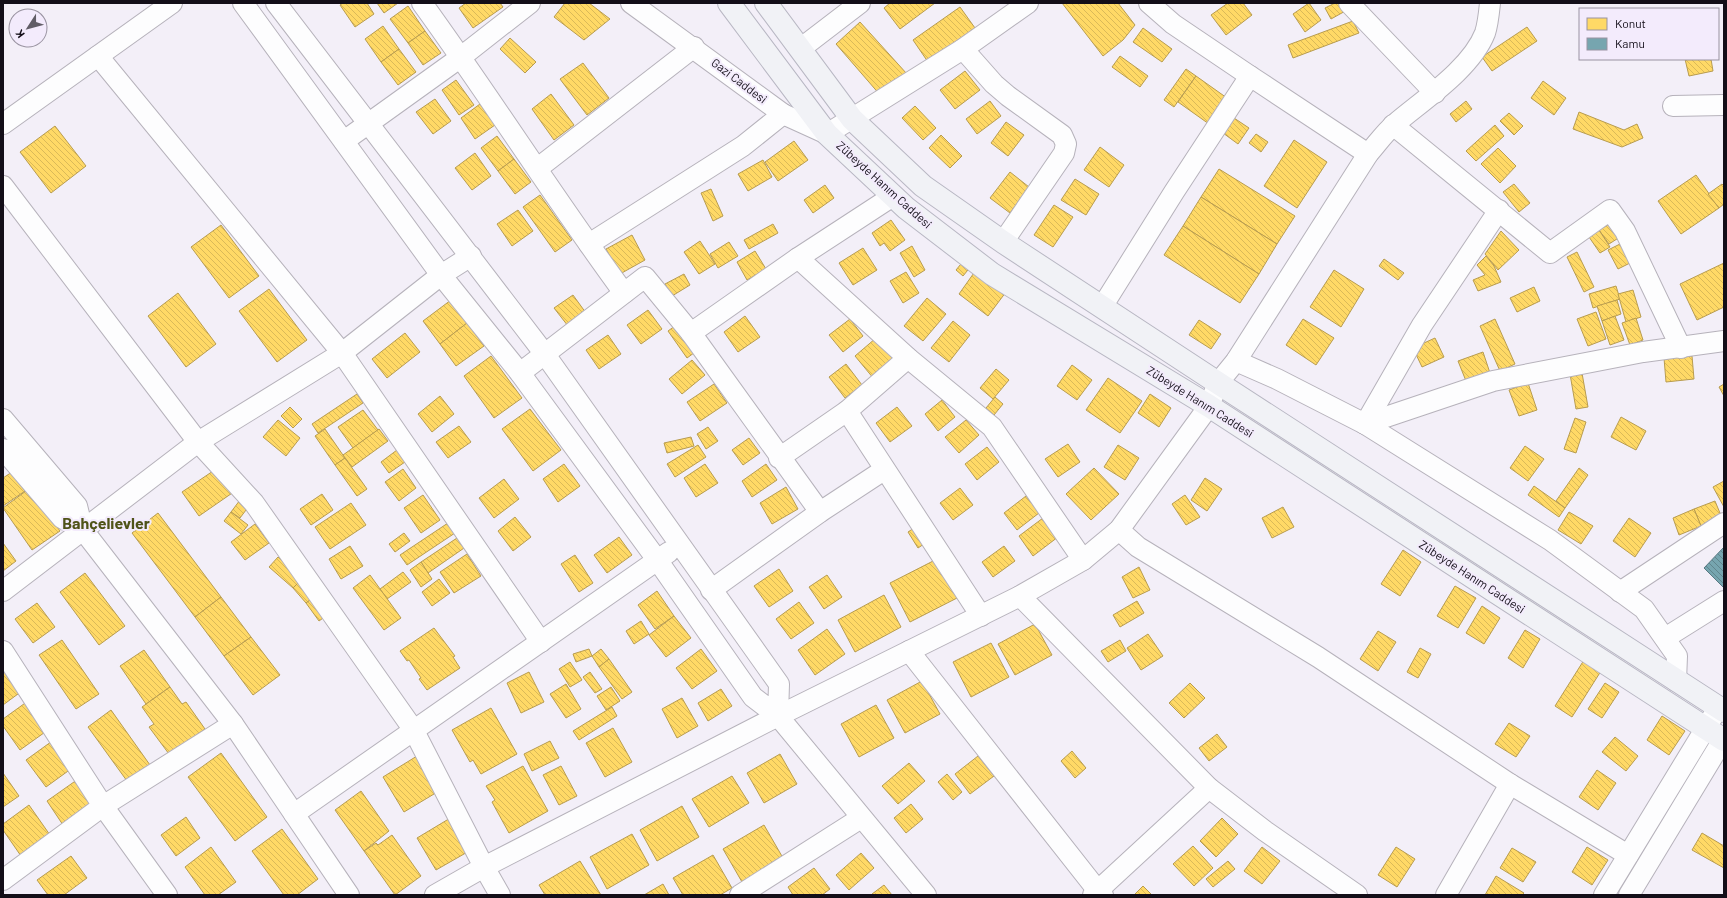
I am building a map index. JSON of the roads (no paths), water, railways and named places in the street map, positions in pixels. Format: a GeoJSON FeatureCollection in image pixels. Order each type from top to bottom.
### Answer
{"type":"FeatureCollection","features":[{"type":"Feature","properties":{"kind":"main road","name":"Zübeyde Hanım Caddesi"},"geometry":{"type":"LineString","coordinates":[[729,3],[827,134],[906,208],[992,274],[1209,406],[1719,736]]}},
{"type":"Feature","properties":{"kind":"main road"},"geometry":{"type":"LineString","coordinates":[[766,3],[852,119],[923,186],[1003,242],[1721,710]]}},
{"type":"Feature","properties":{"kind":"street"},"geometry":{"type":"LineString","coordinates":[[3,124],[172,3]]}},
{"type":"Feature","properties":{"kind":"street"},"geometry":{"type":"LineString","coordinates":[[243,3],[441,275],[520,373],[658,561],[753,697],[778,716],[926,895]]}},
{"type":"Feature","properties":{"kind":"street"},"geometry":{"type":"LineString","coordinates":[[276,3],[544,353],[779,684],[778,716]]}},
{"type":"Feature","properties":{"kind":"street"},"geometry":{"type":"LineString","coordinates":[[422,3],[624,293]]}},
{"type":"Feature","properties":{"kind":"street"},"geometry":{"type":"LineString","coordinates":[[344,141],[461,57],[530,3]]}},
{"type":"Feature","properties":{"kind":"street","name":"Gazi Caddesi"},"geometry":{"type":"LineString","coordinates":[[631,3],[694,47],[783,114],[827,134]]}},
{"type":"Feature","properties":{"kind":"street"},"geometry":{"type":"LineString","coordinates":[[800,49],[860,3]]}},
{"type":"Feature","properties":{"kind":"street"},"geometry":{"type":"LineString","coordinates":[[827,134],[963,49],[1028,3]]}},
{"type":"Feature","properties":{"kind":"street"},"geometry":{"type":"LineString","coordinates":[[1149,3],[1173,24],[1368,154]]}},
{"type":"Feature","properties":{"kind":"street"},"geometry":{"type":"LineString","coordinates":[[1349,3],[1435,93]]}},
{"type":"Feature","properties":{"kind":"street"},"geometry":{"type":"LineString","coordinates":[[435,895],[484,867],[778,716],[1020,596],[1082,560],[1119,530],[1209,406],[1218,383],[1236,361],[1368,154],[1393,125],[1435,93],[1478,46],[1484,34],[1490,3]]}},
{"type":"Feature","properties":{"kind":"street"},"geometry":{"type":"LineString","coordinates":[[538,168],[694,47]]}},
{"type":"Feature","properties":{"kind":"street"},"geometry":{"type":"LineString","coordinates":[[963,49],[994,84],[1062,135],[1066,144],[1064,153],[1003,242]]}},
{"type":"Feature","properties":{"kind":"street"},"geometry":{"type":"LineString","coordinates":[[98,56],[342,353],[540,642]]}},
{"type":"Feature","properties":{"kind":"street"},"geometry":{"type":"LineString","coordinates":[[1102,307],[1174,192],[1250,76]]}},
{"type":"Feature","properties":{"kind":"street"},"geometry":{"type":"LineString","coordinates":[[1674,106],[1724,105]]}},
{"type":"Feature","properties":{"kind":"street"},"geometry":{"type":"LineString","coordinates":[[589,244],[743,146],[783,114]]}},
{"type":"Feature","properties":{"kind":"street"},"geometry":{"type":"LineString","coordinates":[[1393,125],[1550,253],[1610,210],[1625,231],[1681,348]]}},
{"type":"Feature","properties":{"kind":"street"},"geometry":{"type":"LineString","coordinates":[[3,186],[198,442],[254,503],[413,729],[500,895]]}},
{"type":"Feature","properties":{"kind":"street"},"geometry":{"type":"LineString","coordinates":[[691,333],[798,258],[893,196]]}},
{"type":"Feature","properties":{"kind":"street"},"geometry":{"type":"LineString","coordinates":[[1365,424],[1422,325],[1499,210]]}},
{"type":"Feature","properties":{"kind":"street"},"geometry":{"type":"LineString","coordinates":[[3,591],[198,442],[342,353],[441,275],[471,256]]}},
{"type":"Feature","properties":{"kind":"street"},"geometry":{"type":"LineString","coordinates":[[798,258],[908,358],[992,427],[1082,560]]}},
{"type":"Feature","properties":{"kind":"street"},"geometry":{"type":"LineString","coordinates":[[520,373],[544,353],[645,277],[691,333],[779,458],[820,512]]}},
{"type":"Feature","properties":{"kind":"street"},"geometry":{"type":"LineString","coordinates":[[1365,424],[1493,381],[1643,352],[1724,341]]}},
{"type":"Feature","properties":{"kind":"street"},"geometry":{"type":"LineString","coordinates":[[779,458],[847,411],[908,358]]}},
{"type":"Feature","properties":{"kind":"street"},"geometry":{"type":"LineString","coordinates":[[1236,361],[1277,379],[1365,424],[1550,540],[1644,609],[1677,656],[1676,681]]}},
{"type":"Feature","properties":{"kind":"street"},"geometry":{"type":"LineString","coordinates":[[847,411],[884,470],[981,616]]}},
{"type":"Feature","properties":{"kind":"street"},"geometry":{"type":"LineString","coordinates":[[3,419],[76,506],[83,530],[233,724],[349,895]]}},
{"type":"Feature","properties":{"kind":"street"},"geometry":{"type":"LineString","coordinates":[[3,449],[62,518],[83,530]]}},
{"type":"Feature","properties":{"kind":"street"},"geometry":{"type":"LineString","coordinates":[[712,590],[820,512],[884,470]]}},
{"type":"Feature","properties":{"kind":"street"},"geometry":{"type":"LineString","coordinates":[[1620,592],[1724,523]]}},
{"type":"Feature","properties":{"kind":"street"},"geometry":{"type":"LineString","coordinates":[[1119,530],[1138,547],[1318,658],[1510,784],[1628,855]]}},
{"type":"Feature","properties":{"kind":"street"},"geometry":{"type":"LineString","coordinates":[[294,814],[413,729],[658,561],[679,545]]}},
{"type":"Feature","properties":{"kind":"street"},"geometry":{"type":"LineString","coordinates":[[1020,596],[1209,788],[1265,831],[1357,895]]}},
{"type":"Feature","properties":{"kind":"street"},"geometry":{"type":"LineString","coordinates":[[1665,638],[1724,601]]}},
{"type":"Feature","properties":{"kind":"street"},"geometry":{"type":"LineString","coordinates":[[3,651],[103,806],[168,895]]}},
{"type":"Feature","properties":{"kind":"street"},"geometry":{"type":"LineString","coordinates":[[909,651],[1098,894],[1209,788]]}},
{"type":"Feature","properties":{"kind":"street"},"geometry":{"type":"LineString","coordinates":[[1629,895],[1719,736],[1721,710]]}},
{"type":"Feature","properties":{"kind":"street"},"geometry":{"type":"LineString","coordinates":[[3,880],[103,806],[233,724]]}},
{"type":"Feature","properties":{"kind":"street"},"geometry":{"type":"LineString","coordinates":[[1604,895],[1628,855],[1719,736]]}},
{"type":"Feature","properties":{"kind":"street"},"geometry":{"type":"LineString","coordinates":[[1446,895],[1510,784]]}},
{"type":"Feature","properties":{"kind":"street"},"geometry":{"type":"LineString","coordinates":[[751,892],[861,818]]}},
{"type":"Feature","properties":{"kind":"street"},"geometry":{"type":"LineString","coordinates":[[3,886],[9,895]]}},
{"type":"Feature","properties":{"kind":"district","name":"Bahçelievler"},"geometry":{"type":"Point","coordinates":[106,523]}}]}
